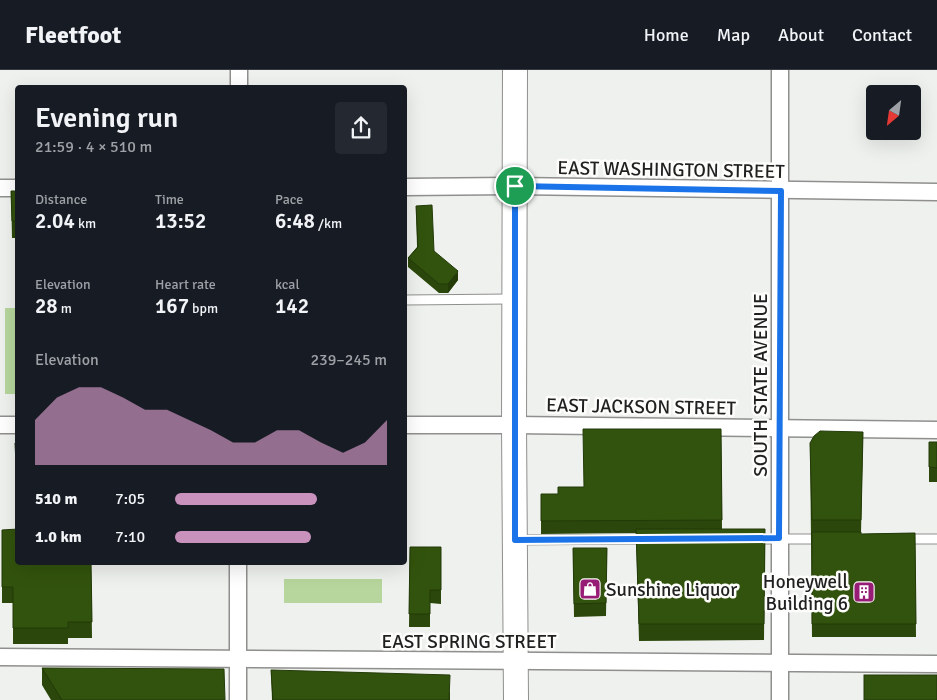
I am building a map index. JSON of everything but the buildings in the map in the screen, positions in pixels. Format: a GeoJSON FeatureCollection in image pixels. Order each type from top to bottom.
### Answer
{"type":"FeatureCollection","features":[{"type":"Feature","properties":{"kind":"street"},"geometry":{"type":"LineString","coordinates":[[239,70],[239,85]]}},
{"type":"Feature","properties":{"kind":"street"},"geometry":{"type":"LineString","coordinates":[[515,70],[514,425],[516,700]]}},
{"type":"Feature","properties":{"kind":"street","name":"SOUTH STATE AVENUE"},"geometry":{"type":"LineString","coordinates":[[780,70],[780,700]]}},
{"type":"Feature","properties":{"kind":"street","name":"EAST WASHINGTON STREET"},"geometry":{"type":"LineString","coordinates":[[407,187],[515,186],[937,192]]}},
{"type":"Feature","properties":{"kind":"street"},"geometry":{"type":"LineString","coordinates":[[0,188],[15,188]]}},
{"type":"Feature","properties":{"kind":"street"},"geometry":{"type":"LineString","coordinates":[[0,425],[15,425]]}},
{"type":"Feature","properties":{"kind":"street","name":"EAST JACKSON STREET"},"geometry":{"type":"LineString","coordinates":[[407,425],[937,430]]}},
{"type":"Feature","properties":{"kind":"street"},"geometry":{"type":"LineString","coordinates":[[238,565],[238,700]]}},
{"type":"Feature","properties":{"kind":"street","name":"EAST SPRING STREET"},"geometry":{"type":"LineString","coordinates":[[0,657],[238,661],[516,660],[937,664]]}},
{"type":"Feature","properties":{"kind":"lane"},"geometry":{"type":"LineString","coordinates":[[407,300],[514,299]]}},
{"type":"Feature","properties":{"kind":"lane"},"geometry":{"type":"LineString","coordinates":[[750,538],[828,539]]}},
{"type":"Feature","properties":{"kind":"lane"},"geometry":{"type":"LineString","coordinates":[[515,540],[652,539]]}},
{"type":"Feature","properties":{"kind":"lane"},"geometry":{"type":"LineString","coordinates":[[898,539],[937,539]]}},
{"type":"Feature","properties":{"kind":"green space"},"geometry":{"type":"Polygon","coordinates":[[[5,308],[15,308],[15,394],[5,394],[5,308]]]}},
{"type":"Feature","properties":{"kind":"green space"},"geometry":{"type":"Polygon","coordinates":[[[284,579],[382,579],[382,603],[284,603],[284,579]]]}},
{"type":"Feature","properties":{"kind":"place","name":"Sunshine Liquor"},"geometry":{"type":"Point","coordinates":[590,589]}},
{"type":"Feature","properties":{"kind":"place","name":"Honeywell Building 6"},"geometry":{"type":"Point","coordinates":[864,592]}},
{"type":"Feature","properties":{"kind":"route"},"geometry":{"type":"LineString","coordinates":[[515,186],[781,191],[779,538],[515,540],[515,186]]}}]}
